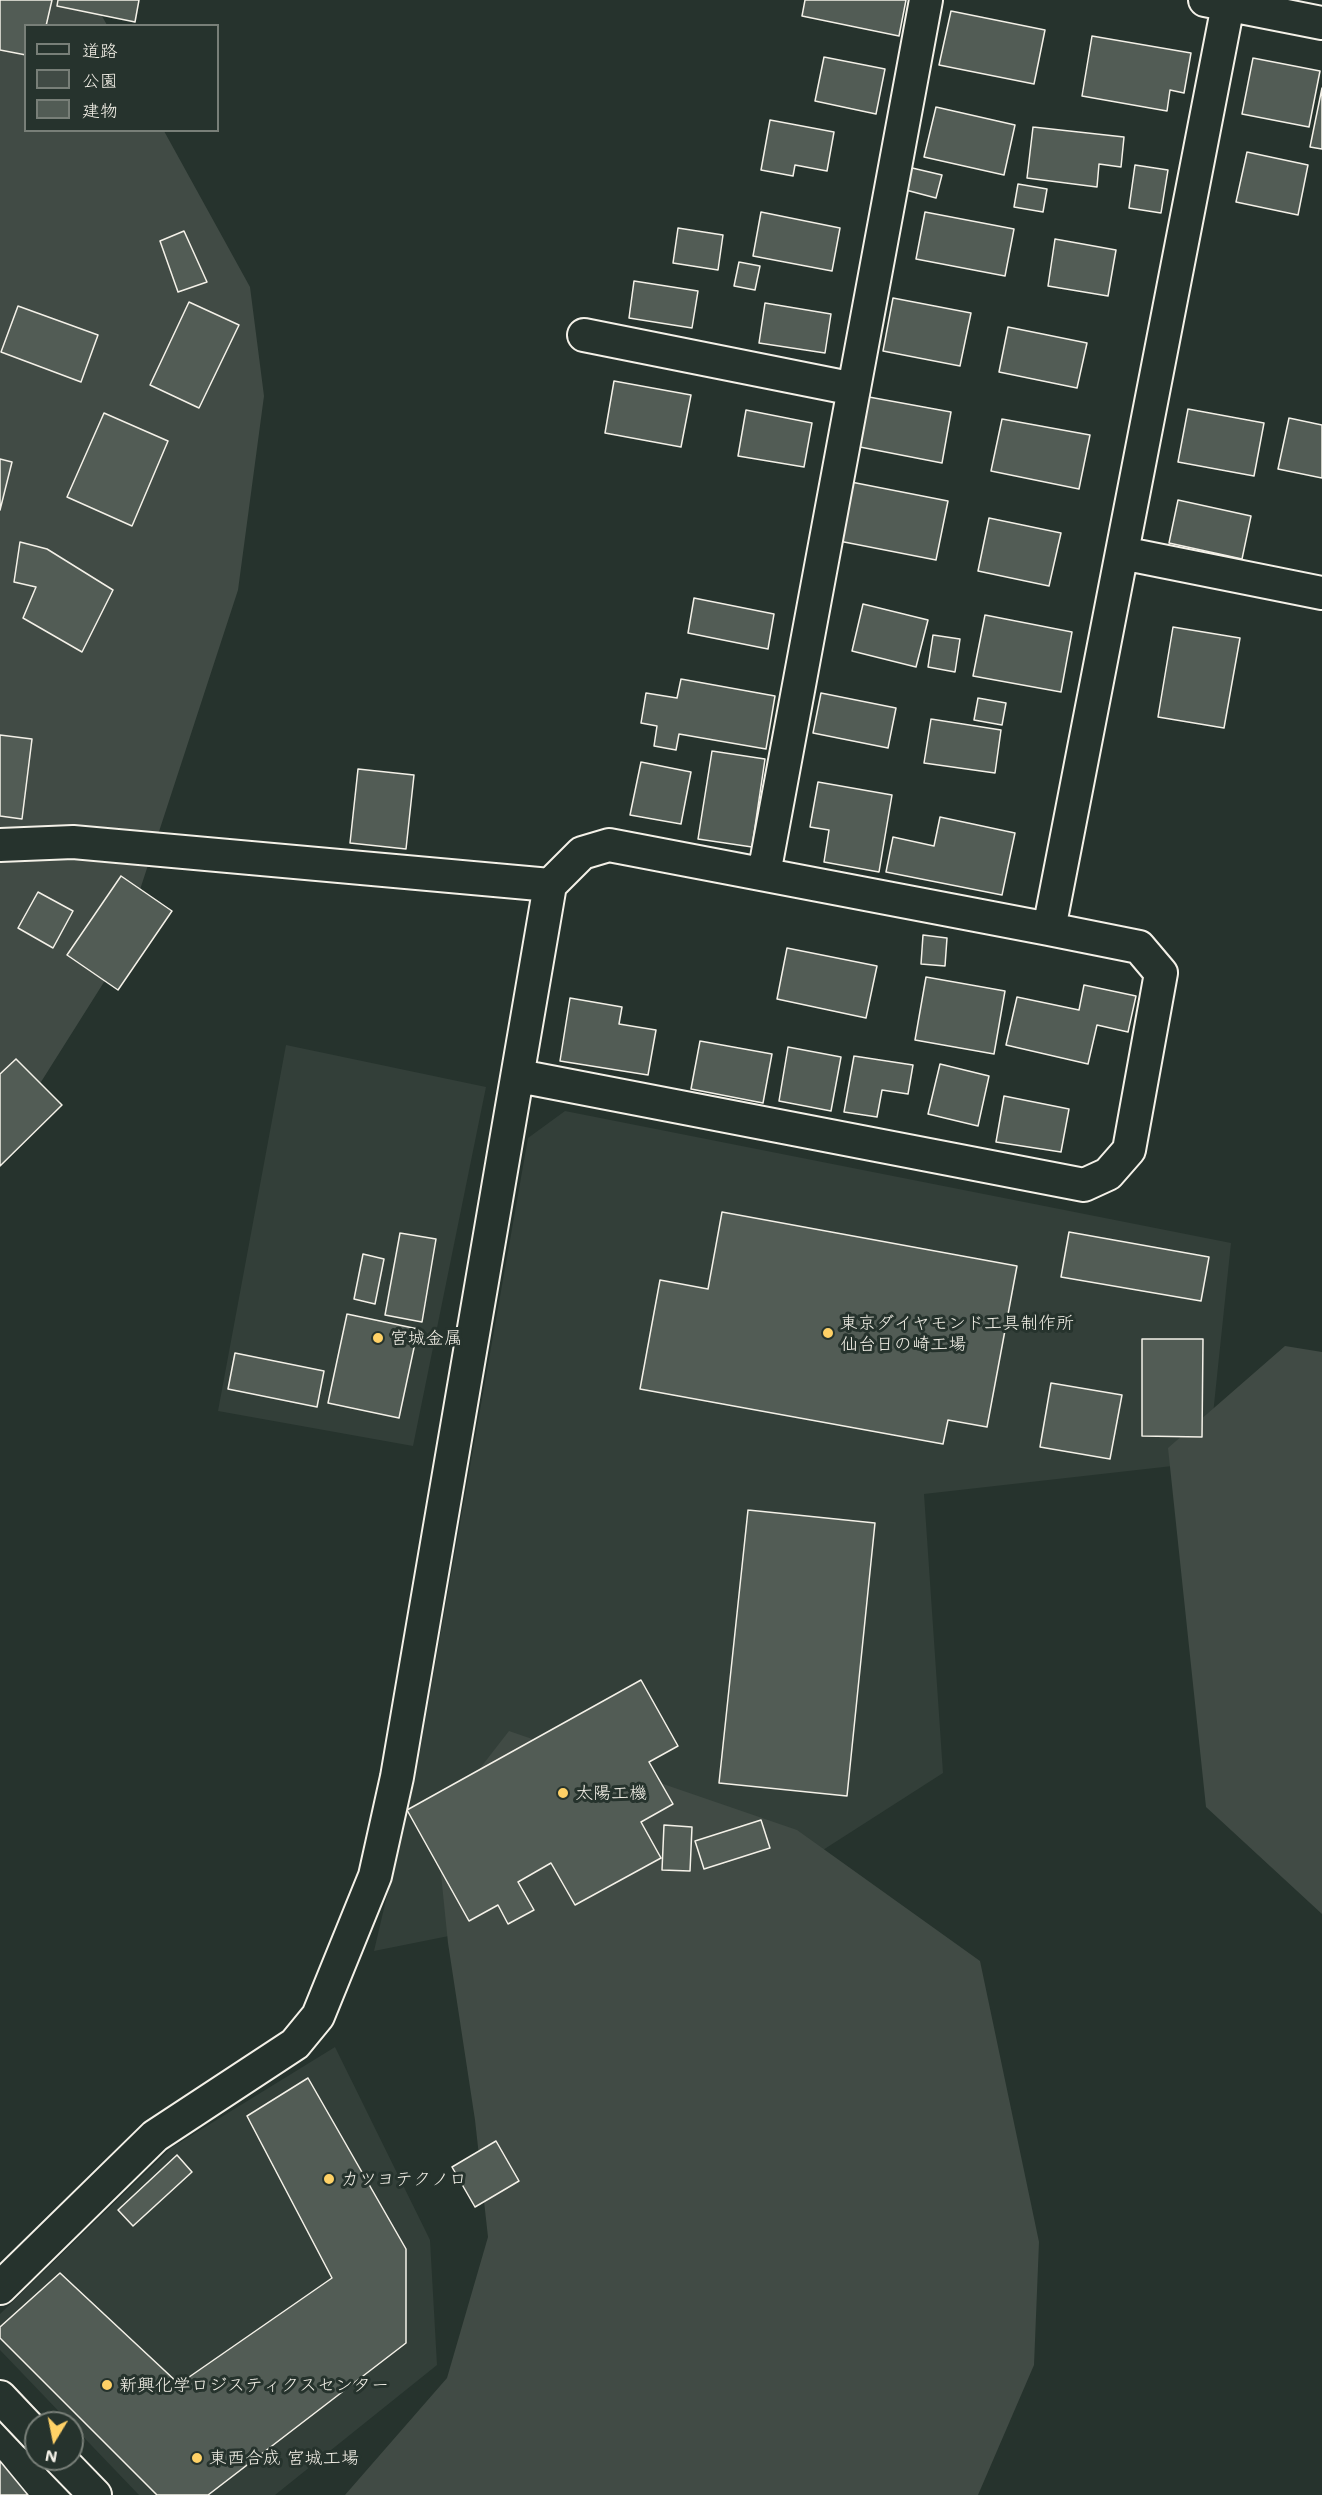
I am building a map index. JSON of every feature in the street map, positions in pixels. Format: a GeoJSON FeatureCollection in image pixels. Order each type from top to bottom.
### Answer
{"type":"FeatureCollection","features":[{"type":"Feature","properties":{"kind":"street"},"geometry":{"type":"LineString","coordinates":[[764,874],[926,0]]}},
{"type":"Feature","properties":{"kind":"street"},"geometry":{"type":"LineString","coordinates":[[1049,929],[1122,554],[1216,2],[1322,22]]}},
{"type":"Feature","properties":{"kind":"street"},"geometry":{"type":"LineString","coordinates":[[584,335],[854,389]]}},
{"type":"Feature","properties":{"kind":"street"},"geometry":{"type":"LineString","coordinates":[[1122,554],[1322,593]]}},
{"type":"Feature","properties":{"kind":"street"},"geometry":{"type":"LineString","coordinates":[[0,845],[73,842],[550,885]]}},
{"type":"Feature","properties":{"kind":"street"},"geometry":{"type":"LineString","coordinates":[[0,2288],[155,2136],[295,2044],[318,2016],[375,1876],[397,1777],[550,885],[582,853],[609,845],[1139,947],[1161,973],[1129,1150],[1108,1174],[1084,1185],[519,1076]]}},
{"type":"Feature","properties":{"kind":"street"},"geometry":{"type":"LineString","coordinates":[[0,2397],[24,2422]]}},
{"type":"Feature","properties":{"kind":"street"},"geometry":{"type":"LineString","coordinates":[[72,2471],[95,2495]]}},
{"type":"Feature","properties":{"kind":"shaded area"},"geometry":{"type":"Polygon","coordinates":[[[286,1045],[486,1087],[413,1446],[218,1411],[286,1045]]]}},
{"type":"Feature","properties":{"kind":"shaded area"},"geometry":{"type":"Polygon","coordinates":[[[565,1111],[1231,1243],[1208,1462],[924,1494],[943,1773],[798,1866],[374,1951],[417,1767],[528,1138],[565,1111]]]}},
{"type":"Feature","properties":{"kind":"shaded area"},"geometry":{"type":"Polygon","coordinates":[[[335,2047],[430,2240],[437,2365],[275,2495],[139,2495],[84,2438],[84,2411],[58,2411],[0,2350],[0,2314],[171,2148],[335,2047]]]}},
{"type":"Feature","properties":{"kind":"green space"},"geometry":{"type":"Polygon","coordinates":[[[0,0],[93,0],[106,24],[24,24],[24,132],[165,132],[250,287],[264,396],[238,590],[116,963],[0,1147],[0,0]]]}},
{"type":"Feature","properties":{"kind":"green space"},"geometry":{"type":"Polygon","coordinates":[[[1285,1346],[1322,1352],[1322,1914],[1206,1807],[1168,1448],[1285,1346]]]}},
{"type":"Feature","properties":{"kind":"green space"},"geometry":{"type":"Polygon","coordinates":[[[509,1731],[797,1830],[980,1961],[1039,2242],[1034,2365],[978,2495],[345,2495],[447,2378],[488,2237],[475,2120],[448,1943],[436,1825],[509,1731]]]}},
{"type":"Feature","properties":{"kind":"building"},"geometry":{"type":"Polygon","coordinates":[[[0,0],[52,0],[46,24],[24,24],[24,55],[0,50],[0,0]]]}},
{"type":"Feature","properties":{"kind":"building"},"geometry":{"type":"Polygon","coordinates":[[[58,0],[139,0],[135,22],[57,6],[58,0]]]}},
{"type":"Feature","properties":{"kind":"building"},"geometry":{"type":"Polygon","coordinates":[[[805,0],[906,0],[899,36],[802,16],[805,0]]]}},
{"type":"Feature","properties":{"kind":"building"},"geometry":{"type":"Polygon","coordinates":[[[951,11],[1045,30],[1034,84],[939,65],[951,11]]]}},
{"type":"Feature","properties":{"kind":"building"},"geometry":{"type":"Polygon","coordinates":[[[1092,36],[1191,53],[1184,93],[1170,90],[1167,111],[1082,96],[1092,36]]]}},
{"type":"Feature","properties":{"kind":"building"},"geometry":{"type":"Polygon","coordinates":[[[824,57],[885,69],[876,114],[815,101],[824,57]]]}},
{"type":"Feature","properties":{"kind":"building"},"geometry":{"type":"Polygon","coordinates":[[[1253,58],[1320,71],[1309,127],[1242,114],[1253,58]]]}},
{"type":"Feature","properties":{"kind":"building"},"geometry":{"type":"Polygon","coordinates":[[[1322,88],[1322,149],[1310,147],[1322,88]]]}},
{"type":"Feature","properties":{"kind":"building"},"geometry":{"type":"Polygon","coordinates":[[[936,107],[1015,125],[1004,175],[924,157],[936,107]]]}},
{"type":"Feature","properties":{"kind":"building"},"geometry":{"type":"Polygon","coordinates":[[[770,120],[834,132],[827,171],[795,165],[793,176],[761,170],[770,120]]]}},
{"type":"Feature","properties":{"kind":"building"},"geometry":{"type":"Polygon","coordinates":[[[1033,127],[1124,137],[1121,167],[1099,164],[1097,187],[1027,178],[1033,127]]]}},
{"type":"Feature","properties":{"kind":"building"},"geometry":{"type":"Polygon","coordinates":[[[1247,152],[1308,165],[1298,215],[1236,202],[1247,152]]]}},
{"type":"Feature","properties":{"kind":"building"},"geometry":{"type":"Polygon","coordinates":[[[1135,165],[1168,170],[1161,213],[1129,208],[1135,165]]]}},
{"type":"Feature","properties":{"kind":"building"},"geometry":{"type":"Polygon","coordinates":[[[908,167],[942,175],[936,198],[902,189],[908,167]]]}},
{"type":"Feature","properties":{"kind":"building"},"geometry":{"type":"Polygon","coordinates":[[[1018,184],[1047,189],[1043,212],[1014,207],[1018,184]]]}},
{"type":"Feature","properties":{"kind":"building"},"geometry":{"type":"Polygon","coordinates":[[[761,212],[840,228],[832,271],[753,256],[761,212]]]}},
{"type":"Feature","properties":{"kind":"building"},"geometry":{"type":"Polygon","coordinates":[[[925,212],[1014,229],[1005,276],[916,259],[925,212]]]}},
{"type":"Feature","properties":{"kind":"building"},"geometry":{"type":"Polygon","coordinates":[[[678,228],[723,235],[718,270],[673,263],[678,228]]]}},
{"type":"Feature","properties":{"kind":"building"},"geometry":{"type":"Polygon","coordinates":[[[184,231],[207,282],[178,292],[160,241],[184,231]]]}},
{"type":"Feature","properties":{"kind":"building"},"geometry":{"type":"Polygon","coordinates":[[[1055,239],[1116,250],[1108,296],[1048,286],[1055,239]]]}},
{"type":"Feature","properties":{"kind":"building"},"geometry":{"type":"Polygon","coordinates":[[[739,262],[760,266],[755,290],[734,286],[739,262]]]}},
{"type":"Feature","properties":{"kind":"building"},"geometry":{"type":"Polygon","coordinates":[[[634,281],[698,291],[692,328],[629,318],[634,281]]]}},
{"type":"Feature","properties":{"kind":"building"},"geometry":{"type":"Polygon","coordinates":[[[893,298],[971,313],[960,366],[883,351],[893,298]]]}},
{"type":"Feature","properties":{"kind":"building"},"geometry":{"type":"Polygon","coordinates":[[[189,302],[239,325],[199,408],[150,385],[189,302]]]}},
{"type":"Feature","properties":{"kind":"building"},"geometry":{"type":"Polygon","coordinates":[[[765,303],[831,314],[825,353],[759,343],[765,303]]]}},
{"type":"Feature","properties":{"kind":"building"},"geometry":{"type":"Polygon","coordinates":[[[18,306],[98,335],[81,382],[1,352],[18,306]]]}},
{"type":"Feature","properties":{"kind":"building"},"geometry":{"type":"Polygon","coordinates":[[[1008,327],[1087,343],[1077,388],[999,372],[1008,327]]]}},
{"type":"Feature","properties":{"kind":"building"},"geometry":{"type":"Polygon","coordinates":[[[614,381],[691,395],[681,447],[605,433],[614,381]]]}},
{"type":"Feature","properties":{"kind":"building"},"geometry":{"type":"Polygon","coordinates":[[[869,397],[951,412],[942,463],[860,447],[869,397]]]}},
{"type":"Feature","properties":{"kind":"building"},"geometry":{"type":"Polygon","coordinates":[[[1188,409],[1264,423],[1254,476],[1178,462],[1188,409]]]}},
{"type":"Feature","properties":{"kind":"building"},"geometry":{"type":"Polygon","coordinates":[[[746,410],[812,423],[804,467],[738,456],[746,410]]]}},
{"type":"Feature","properties":{"kind":"building"},"geometry":{"type":"Polygon","coordinates":[[[104,413],[168,441],[132,526],[67,497],[104,413]]]}},
{"type":"Feature","properties":{"kind":"building"},"geometry":{"type":"Polygon","coordinates":[[[1289,418],[1322,425],[1322,478],[1278,469],[1289,418]]]}},
{"type":"Feature","properties":{"kind":"building"},"geometry":{"type":"Polygon","coordinates":[[[1002,419],[1090,435],[1079,489],[991,471],[1002,419]]]}},
{"type":"Feature","properties":{"kind":"building"},"geometry":{"type":"Polygon","coordinates":[[[0,459],[12,462],[0,510],[0,459]]]}},
{"type":"Feature","properties":{"kind":"building"},"geometry":{"type":"Polygon","coordinates":[[[851,482],[948,501],[936,560],[839,541],[851,482]]]}},
{"type":"Feature","properties":{"kind":"building"},"geometry":{"type":"Polygon","coordinates":[[[1178,500],[1251,516],[1242,559],[1169,543],[1178,500]]]}},
{"type":"Feature","properties":{"kind":"building"},"geometry":{"type":"Polygon","coordinates":[[[989,518],[1061,533],[1049,586],[978,571],[989,518]]]}},
{"type":"Feature","properties":{"kind":"building"},"geometry":{"type":"Polygon","coordinates":[[[20,542],[47,549],[113,590],[82,652],[23,618],[36,587],[14,582],[20,542]]]}},
{"type":"Feature","properties":{"kind":"building"},"geometry":{"type":"Polygon","coordinates":[[[694,598],[774,614],[768,649],[688,633],[694,598]]]}},
{"type":"Feature","properties":{"kind":"building"},"geometry":{"type":"Polygon","coordinates":[[[863,604],[928,620],[916,667],[852,651],[863,604]]]}},
{"type":"Feature","properties":{"kind":"building"},"geometry":{"type":"Polygon","coordinates":[[[985,615],[1072,632],[1061,692],[973,676],[985,615]]]}},
{"type":"Feature","properties":{"kind":"building"},"geometry":{"type":"Polygon","coordinates":[[[1173,627],[1240,638],[1224,728],[1158,717],[1173,627]]]}},
{"type":"Feature","properties":{"kind":"building"},"geometry":{"type":"Polygon","coordinates":[[[933,635],[960,639],[955,672],[928,667],[933,635]]]}},
{"type":"Feature","properties":{"kind":"building"},"geometry":{"type":"Polygon","coordinates":[[[681,679],[775,696],[766,749],[679,734],[676,750],[654,746],[657,726],[641,723],[646,693],[677,698],[681,679]]]}},
{"type":"Feature","properties":{"kind":"building"},"geometry":{"type":"Polygon","coordinates":[[[821,693],[896,708],[888,748],[813,733],[821,693]]]}},
{"type":"Feature","properties":{"kind":"building"},"geometry":{"type":"Polygon","coordinates":[[[978,698],[1006,703],[1002,725],[974,720],[978,698]]]}},
{"type":"Feature","properties":{"kind":"building"},"geometry":{"type":"Polygon","coordinates":[[[931,719],[1001,730],[995,773],[924,763],[931,719]]]}},
{"type":"Feature","properties":{"kind":"building"},"geometry":{"type":"Polygon","coordinates":[[[0,735],[32,739],[22,819],[0,816],[0,735]]]}},
{"type":"Feature","properties":{"kind":"building"},"geometry":{"type":"Polygon","coordinates":[[[712,751],[765,759],[752,847],[698,839],[712,751]]]}},
{"type":"Feature","properties":{"kind":"building"},"geometry":{"type":"Polygon","coordinates":[[[641,762],[691,772],[681,824],[630,815],[641,762]]]}},
{"type":"Feature","properties":{"kind":"building"},"geometry":{"type":"Polygon","coordinates":[[[358,769],[414,775],[406,849],[350,843],[358,769]]]}},
{"type":"Feature","properties":{"kind":"building"},"geometry":{"type":"Polygon","coordinates":[[[818,782],[892,795],[879,872],[824,862],[829,830],[810,827],[818,782]]]}},
{"type":"Feature","properties":{"kind":"building"},"geometry":{"type":"Polygon","coordinates":[[[940,817],[1015,833],[1002,895],[886,872],[893,837],[934,846],[940,817]]]}},
{"type":"Feature","properties":{"kind":"building"},"geometry":{"type":"Polygon","coordinates":[[[121,876],[172,911],[118,990],[67,955],[121,876]]]}},
{"type":"Feature","properties":{"kind":"building"},"geometry":{"type":"Polygon","coordinates":[[[38,892],[73,911],[53,948],[18,928],[38,892]]]}},
{"type":"Feature","properties":{"kind":"building"},"geometry":{"type":"Polygon","coordinates":[[[923,935],[947,938],[945,966],[921,964],[923,935]]]}},
{"type":"Feature","properties":{"kind":"building"},"geometry":{"type":"Polygon","coordinates":[[[787,948],[877,966],[866,1018],[777,999],[787,948]]]}},
{"type":"Feature","properties":{"kind":"building"},"geometry":{"type":"Polygon","coordinates":[[[926,977],[1005,991],[994,1054],[915,1040],[926,977]]]}},
{"type":"Feature","properties":{"kind":"building"},"geometry":{"type":"Polygon","coordinates":[[[1084,985],[1136,996],[1128,1032],[1097,1025],[1088,1064],[1006,1045],[1017,997],[1079,1010],[1084,985]]]}},
{"type":"Feature","properties":{"kind":"building"},"geometry":{"type":"Polygon","coordinates":[[[570,998],[622,1007],[619,1024],[656,1030],[648,1075],[560,1061],[570,998]]]}},
{"type":"Feature","properties":{"kind":"building"},"geometry":{"type":"Polygon","coordinates":[[[700,1041],[772,1054],[763,1103],[691,1089],[700,1041]]]}},
{"type":"Feature","properties":{"kind":"building"},"geometry":{"type":"Polygon","coordinates":[[[788,1047],[841,1057],[831,1111],[779,1101],[788,1047]]]}},
{"type":"Feature","properties":{"kind":"building"},"geometry":{"type":"Polygon","coordinates":[[[854,1056],[913,1065],[908,1094],[882,1090],[877,1117],[844,1112],[854,1056]]]}},
{"type":"Feature","properties":{"kind":"building"},"geometry":{"type":"Polygon","coordinates":[[[16,1059],[62,1105],[0,1166],[0,1074],[16,1059]]]}},
{"type":"Feature","properties":{"kind":"building"},"geometry":{"type":"Polygon","coordinates":[[[940,1064],[989,1076],[978,1126],[928,1114],[940,1064]]]}},
{"type":"Feature","properties":{"kind":"building"},"geometry":{"type":"Polygon","coordinates":[[[1004,1096],[1069,1109],[1061,1152],[996,1142],[1004,1096]]]}},
{"type":"Feature","properties":{"kind":"building"},"geometry":{"type":"Polygon","coordinates":[[[722,1212],[1017,1266],[987,1427],[948,1420],[943,1444],[640,1389],[660,1280],[708,1289],[722,1212]]]}},
{"type":"Feature","properties":{"kind":"building"},"geometry":{"type":"Polygon","coordinates":[[[1069,1232],[1209,1257],[1201,1301],[1061,1277],[1069,1232]]]}},
{"type":"Feature","properties":{"kind":"building"},"geometry":{"type":"Polygon","coordinates":[[[400,1233],[436,1239],[422,1322],[385,1315],[400,1233]]]}},
{"type":"Feature","properties":{"kind":"building"},"geometry":{"type":"Polygon","coordinates":[[[363,1254],[384,1259],[375,1304],[354,1299],[363,1254]]]}},
{"type":"Feature","properties":{"kind":"building"},"geometry":{"type":"Polygon","coordinates":[[[347,1314],[418,1329],[399,1418],[328,1403],[347,1314]]]}},
{"type":"Feature","properties":{"kind":"building"},"geometry":{"type":"Polygon","coordinates":[[[1142,1339],[1203,1339],[1202,1437],[1142,1436],[1142,1339]]]}},
{"type":"Feature","properties":{"kind":"building"},"geometry":{"type":"Polygon","coordinates":[[[235,1353],[324,1371],[317,1407],[228,1389],[235,1353]]]}},
{"type":"Feature","properties":{"kind":"building"},"geometry":{"type":"Polygon","coordinates":[[[1051,1383],[1122,1395],[1110,1459],[1040,1447],[1051,1383]]]}},
{"type":"Feature","properties":{"kind":"building"},"geometry":{"type":"Polygon","coordinates":[[[748,1510],[875,1523],[847,1796],[719,1783],[748,1510]]]}},
{"type":"Feature","properties":{"kind":"building"},"geometry":{"type":"Polygon","coordinates":[[[641,1680],[678,1746],[649,1762],[673,1804],[641,1822],[661,1858],[575,1905],[551,1863],[518,1882],[534,1910],[508,1924],[498,1905],[469,1921],[407,1810],[641,1680]]]}},
{"type":"Feature","properties":{"kind":"building"},"geometry":{"type":"Polygon","coordinates":[[[761,1820],[770,1848],[704,1869],[695,1841],[761,1820]]]}},
{"type":"Feature","properties":{"kind":"building"},"geometry":{"type":"Polygon","coordinates":[[[664,1825],[692,1827],[690,1871],[662,1870],[664,1825]]]}},
{"type":"Feature","properties":{"kind":"building"},"geometry":{"type":"Polygon","coordinates":[[[308,2078],[406,2249],[406,2343],[208,2495],[157,2495],[84,2422],[84,2411],[73,2411],[0,2338],[0,2327],[60,2273],[179,2384],[332,2278],[247,2116],[308,2078]]]}},
{"type":"Feature","properties":{"kind":"building"},"geometry":{"type":"Polygon","coordinates":[[[496,2141],[519,2181],[475,2207],[452,2167],[496,2141]]]}},
{"type":"Feature","properties":{"kind":"building"},"geometry":{"type":"Polygon","coordinates":[[[177,2155],[192,2172],[133,2226],[118,2210],[177,2155]]]}},
{"type":"Feature","properties":{"kind":"building"},"geometry":{"type":"Polygon","coordinates":[[[0,2461],[28,2495],[0,2495],[0,2461]]]}},
{"type":"Feature","properties":{"kind":"place","name":"東京ダイヤモンド工具制作所 仙台日の崎工場"},"geometry":{"type":"Point","coordinates":[828,1333]}},
{"type":"Feature","properties":{"kind":"place","name":"宮城金属"},"geometry":{"type":"Point","coordinates":[378,1338]}},
{"type":"Feature","properties":{"kind":"place","name":"太陽工機"},"geometry":{"type":"Point","coordinates":[563,1793]}},
{"type":"Feature","properties":{"kind":"place","name":"カツヨテクノロ"},"geometry":{"type":"Point","coordinates":[329,2179]}},
{"type":"Feature","properties":{"kind":"place","name":"新興化学ロジスティクスセンター"},"geometry":{"type":"Point","coordinates":[107,2385]}},
{"type":"Feature","properties":{"kind":"place","name":"東西合成 宮城工場"},"geometry":{"type":"Point","coordinates":[197,2458]}}]}
